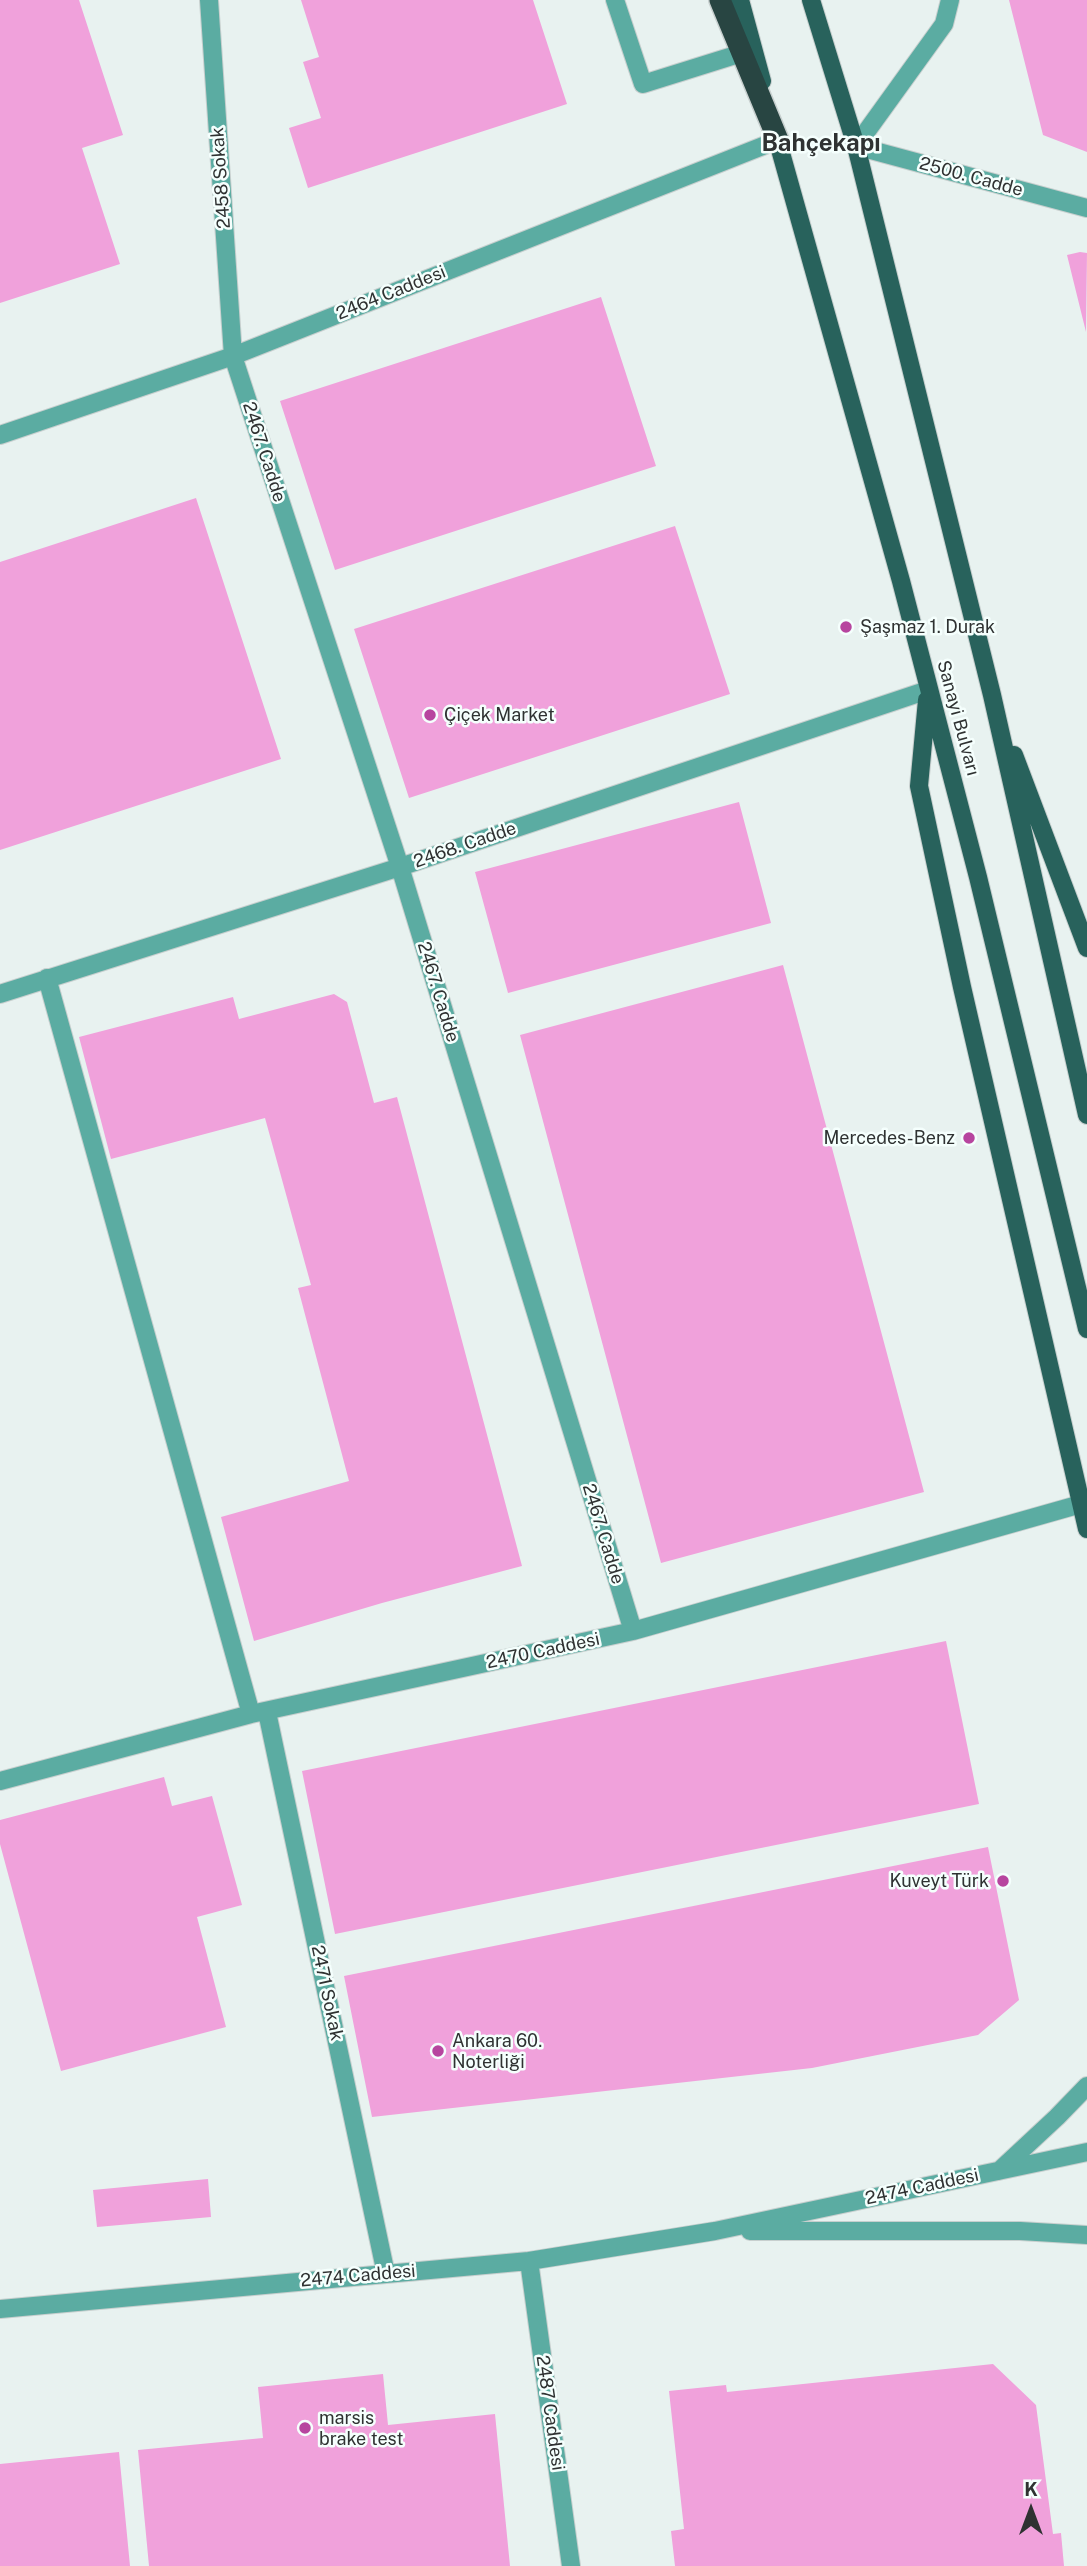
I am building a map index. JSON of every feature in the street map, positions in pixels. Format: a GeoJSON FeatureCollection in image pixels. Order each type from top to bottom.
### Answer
{"type":"FeatureCollection","features":[{"type":"Feature","properties":{"kind":"highway"},"geometry":{"type":"LineString","coordinates":[[720,0],[778,140]]}},
{"type":"Feature","properties":{"kind":"main road","name":"Sanayi Bulvarı"},"geometry":{"type":"LineString","coordinates":[[740,0],[901,581],[981,891],[1087,1329]]}},
{"type":"Feature","properties":{"kind":"main road","name":"Sanayi Bulvarı"},"geometry":{"type":"LineString","coordinates":[[811,0],[856,146],[992,695],[1087,1115]]}},
{"type":"Feature","properties":{"kind":"main road"},"geometry":{"type":"LineString","coordinates":[[928,690],[919,786],[968,1014],[1087,1529]]}},
{"type":"Feature","properties":{"kind":"main road"},"geometry":{"type":"LineString","coordinates":[[992,695],[1087,948]]}},
{"type":"Feature","properties":{"kind":"street","name":"2458 Sokak"},"geometry":{"type":"LineString","coordinates":[[209,0],[233,356]]}},
{"type":"Feature","properties":{"kind":"street"},"geometry":{"type":"LineString","coordinates":[[615,0],[643,84],[742,53]]}},
{"type":"Feature","properties":{"kind":"street"},"geometry":{"type":"LineString","coordinates":[[856,146],[944,24],[950,0]]}},
{"type":"Feature","properties":{"kind":"street","name":"2464 Caddesi"},"geometry":{"type":"LineString","coordinates":[[0,435],[233,356],[778,140]]}},
{"type":"Feature","properties":{"kind":"street","name":"2500. Cadde"},"geometry":{"type":"LineString","coordinates":[[856,146],[1087,208]]}},
{"type":"Feature","properties":{"kind":"street","name":"2467. Cadde"},"geometry":{"type":"LineString","coordinates":[[233,356],[400,867],[633,1631]]}},
{"type":"Feature","properties":{"kind":"street","name":"2468. Cadde"},"geometry":{"type":"LineString","coordinates":[[0,994],[400,867],[928,690]]}},
{"type":"Feature","properties":{"kind":"street","name":"2471 Sokak"},"geometry":{"type":"LineString","coordinates":[[47,978],[259,1713],[386,2274]]}},
{"type":"Feature","properties":{"kind":"street","name":"2470 Caddesi"},"geometry":{"type":"LineString","coordinates":[[0,1782],[259,1713],[633,1631],[1082,1504]]}},
{"type":"Feature","properties":{"kind":"street"},"geometry":{"type":"LineString","coordinates":[[998,2171],[1057,2117],[1087,2085]]}},
{"type":"Feature","properties":{"kind":"street","name":"2474 Caddesi"},"geometry":{"type":"LineString","coordinates":[[0,2309],[529,2261],[715,2231],[1087,2152]]}},
{"type":"Feature","properties":{"kind":"street","name":"2474 Caddesi"},"geometry":{"type":"LineString","coordinates":[[715,2231],[1020,2231],[1087,2235]]}},
{"type":"Feature","properties":{"kind":"street","name":"2487 Caddesi"},"geometry":{"type":"LineString","coordinates":[[529,2261],[571,2566]]}},
{"type":"Feature","properties":{"kind":"building"},"geometry":{"type":"Polygon","coordinates":[[[0,0],[79,0],[123,135],[82,148],[120,264],[0,303],[0,0]]]}},
{"type":"Feature","properties":{"kind":"building"},"geometry":{"type":"Polygon","coordinates":[[[301,0],[533,0],[567,104],[308,188],[289,128],[321,118],[303,62],[319,57],[301,0]]]}},
{"type":"Feature","properties":{"kind":"building"},"geometry":{"type":"Polygon","coordinates":[[[1009,0],[1087,0],[1087,152],[1043,135],[1009,0]]]}},
{"type":"Feature","properties":{"kind":"building"},"geometry":{"type":"Polygon","coordinates":[[[1087,253],[1086,332],[1067,255],[1087,253]]]}},
{"type":"Feature","properties":{"kind":"building"},"geometry":{"type":"Polygon","coordinates":[[[601,297],[656,466],[335,570],[280,401],[601,297]]]}},
{"type":"Feature","properties":{"kind":"building"},"geometry":{"type":"Polygon","coordinates":[[[196,498],[281,759],[0,850],[0,562],[196,498]]]}},
{"type":"Feature","properties":{"kind":"building"},"geometry":{"type":"Polygon","coordinates":[[[675,526],[730,694],[409,798],[354,629],[675,526]]]}},
{"type":"Feature","properties":{"kind":"building"},"geometry":{"type":"Polygon","coordinates":[[[739,802],[771,923],[508,993],[475,872],[739,802]]]}},
{"type":"Feature","properties":{"kind":"building"},"geometry":{"type":"Polygon","coordinates":[[[783,965],[924,1492],[661,1563],[520,1035],[783,965]]]}},
{"type":"Feature","properties":{"kind":"building"},"geometry":{"type":"Polygon","coordinates":[[[334,994],[347,1002],[374,1103],[397,1097],[522,1566],[254,1641],[221,1517],[349,1481],[298,1288],[311,1285],[265,1118],[111,1159],[79,1037],[233,997],[239,1019],[334,994]]]}},
{"type":"Feature","properties":{"kind":"building"},"geometry":{"type":"Polygon","coordinates":[[[946,1641],[979,1804],[335,1934],[302,1771],[946,1641]]]}},
{"type":"Feature","properties":{"kind":"building"},"geometry":{"type":"Polygon","coordinates":[[[164,1777],[172,1806],[212,1796],[242,1905],[197,1917],[226,2027],[61,2071],[0,1844],[0,1820],[164,1777]]]}},
{"type":"Feature","properties":{"kind":"building"},"geometry":{"type":"Polygon","coordinates":[[[988,1847],[1019,2000],[978,2035],[812,2068],[372,2117],[344,1976],[988,1847]]]}},
{"type":"Feature","properties":{"kind":"building"},"geometry":{"type":"Polygon","coordinates":[[[208,2179],[211,2217],[97,2227],[93,2190],[208,2179]]]}},
{"type":"Feature","properties":{"kind":"building"},"geometry":{"type":"Polygon","coordinates":[[[993,2364],[1036,2405],[1053,2534],[1061,2533],[1064,2566],[675,2566],[671,2531],[684,2529],[669,2391],[726,2385],[727,2392],[993,2364]]]}},
{"type":"Feature","properties":{"kind":"building"},"geometry":{"type":"Polygon","coordinates":[[[383,2374],[388,2425],[495,2414],[510,2566],[149,2566],[138,2450],[263,2438],[258,2387],[383,2374]]]}},
{"type":"Feature","properties":{"kind":"building"},"geometry":{"type":"Polygon","coordinates":[[[119,2452],[130,2566],[0,2566],[0,2464],[119,2452]]]}},
{"type":"Feature","properties":{"kind":"place","name":"Şaşmaz 1. Durak"},"geometry":{"type":"Point","coordinates":[846,627]}},
{"type":"Feature","properties":{"kind":"place","name":"Çiçek Market"},"geometry":{"type":"Point","coordinates":[430,715]}},
{"type":"Feature","properties":{"kind":"place","name":"Mercedes-Benz"},"geometry":{"type":"Point","coordinates":[969,1138]}},
{"type":"Feature","properties":{"kind":"place","name":"Kuveyt Türk"},"geometry":{"type":"Point","coordinates":[1003,1881]}},
{"type":"Feature","properties":{"kind":"place","name":"Ankara 60. Noterliği"},"geometry":{"type":"Point","coordinates":[438,2051]}},
{"type":"Feature","properties":{"kind":"place","name":"marsis brake test"},"geometry":{"type":"Point","coordinates":[305,2428]}},
{"type":"Feature","properties":{"kind":"district","name":"Bahçekapı"},"geometry":{"type":"Point","coordinates":[821,144]}}]}
